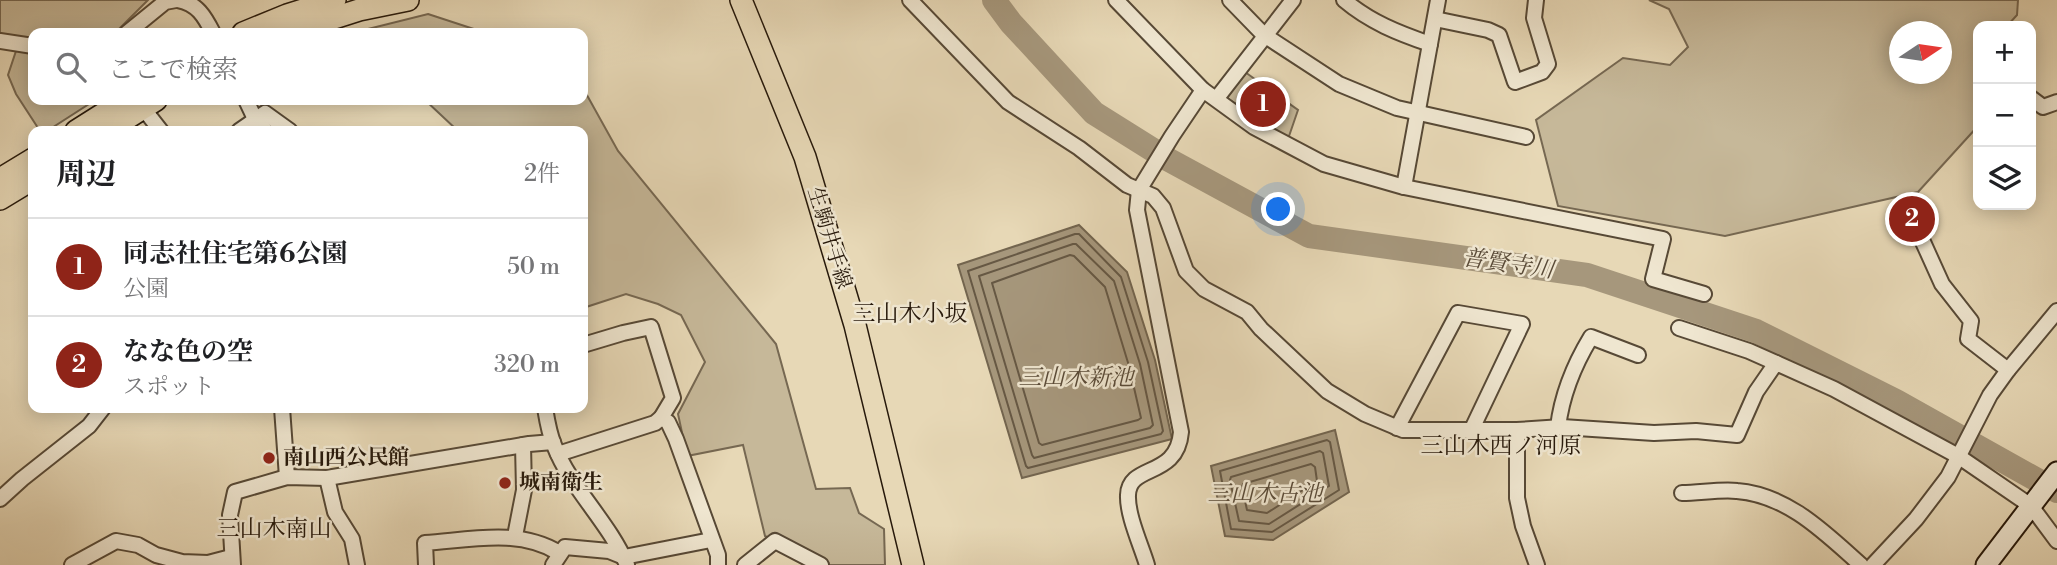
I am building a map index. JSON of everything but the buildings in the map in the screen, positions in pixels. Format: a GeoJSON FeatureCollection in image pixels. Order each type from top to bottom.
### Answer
{"type":"FeatureCollection","features":[{"type":"Feature","properties":{"kind":"main road"},"geometry":{"type":"LineString","coordinates":[[256,28],[335,0]]}},
{"type":"Feature","properties":{"kind":"main road"},"geometry":{"type":"LineString","coordinates":[[303,28],[359,10],[408,0]]}},
{"type":"Feature","properties":{"kind":"main road","name":"生駒井手線"},"geometry":{"type":"LineString","coordinates":[[741,0],[806,158],[855,325],[913,565]]}},
{"type":"Feature","properties":{"kind":"main road"},"geometry":{"type":"LineString","coordinates":[[86,126],[126,105]]}},
{"type":"Feature","properties":{"kind":"main road"},"geometry":{"type":"LineString","coordinates":[[111,126],[129,105]]}},
{"type":"Feature","properties":{"kind":"main road"},"geometry":{"type":"LineString","coordinates":[[0,179],[28,162]]}},
{"type":"Feature","properties":{"kind":"main road"},"geometry":{"type":"LineString","coordinates":[[0,199],[28,182]]}},
{"type":"Feature","properties":{"kind":"street"},"geometry":{"type":"LineString","coordinates":[[133,28],[165,2],[177,0],[187,2],[204,14],[211,28]]}},
{"type":"Feature","properties":{"kind":"street"},"geometry":{"type":"LineString","coordinates":[[910,0],[1008,102],[1080,148],[1126,185],[1153,196],[1163,208],[1186,271],[1204,289],[1247,312],[1261,329],[1327,391],[1365,414],[1397,428],[1471,431],[1558,427],[1654,433],[1696,431],[1737,435],[1756,392],[1776,363]]}},
{"type":"Feature","properties":{"kind":"street"},"geometry":{"type":"LineString","coordinates":[[1230,0],[1264,35],[1339,84],[1418,114],[1526,137]]}},
{"type":"Feature","properties":{"kind":"street"},"geometry":{"type":"LineString","coordinates":[[1217,98],[1293,0]]}},
{"type":"Feature","properties":{"kind":"street"},"geometry":{"type":"LineString","coordinates":[[1344,0],[1362,15],[1394,32],[1430,44]]}},
{"type":"Feature","properties":{"kind":"street"},"geometry":{"type":"LineString","coordinates":[[1404,187],[1438,0]]}},
{"type":"Feature","properties":{"kind":"street"},"geometry":{"type":"LineString","coordinates":[[1435,19],[1488,30],[1499,35],[1515,82],[1542,72],[1548,64],[1534,18],[1536,0]]}},
{"type":"Feature","properties":{"kind":"street"},"geometry":{"type":"LineString","coordinates":[[1121,2],[1203,90],[1254,127],[1324,164],[1404,187],[1663,239],[1653,279],[1704,294]]}},
{"type":"Feature","properties":{"kind":"street"},"geometry":{"type":"LineString","coordinates":[[0,41],[28,45]]}},
{"type":"Feature","properties":{"kind":"street"},"geometry":{"type":"LineString","coordinates":[[1147,565],[1128,493],[1138,476],[1163,465],[1175,456],[1181,432],[1138,210],[1139,190],[1203,90]]}},
{"type":"Feature","properties":{"kind":"street"},"geometry":{"type":"LineString","coordinates":[[2036,102],[2043,107],[2057,103]]}},
{"type":"Feature","properties":{"kind":"street"},"geometry":{"type":"LineString","coordinates":[[135,105],[156,126]]}},
{"type":"Feature","properties":{"kind":"street"},"geometry":{"type":"LineString","coordinates":[[249,105],[262,126]]}},
{"type":"Feature","properties":{"kind":"street"},"geometry":{"type":"LineString","coordinates":[[246,126],[265,113],[283,126]]}},
{"type":"Feature","properties":{"kind":"street"},"geometry":{"type":"LineString","coordinates":[[1923,242],[1942,284],[1971,321],[1968,339],[2008,370]]}},
{"type":"Feature","properties":{"kind":"street"},"geometry":{"type":"LineString","coordinates":[[1873,565],[1916,519],[1948,477],[1990,395],[2057,312]]}},
{"type":"Feature","properties":{"kind":"street"},"geometry":{"type":"LineString","coordinates":[[1397,428],[1458,313],[1522,324],[1471,431]]}},
{"type":"Feature","properties":{"kind":"street"},"geometry":{"type":"LineString","coordinates":[[72,565],[116,541],[138,545],[156,555],[182,562],[232,561],[230,515],[235,492],[287,477],[327,478],[523,445],[555,448],[655,423],[661,418],[673,398],[651,327],[623,332],[588,343]]}},
{"type":"Feature","properties":{"kind":"street"},"geometry":{"type":"LineString","coordinates":[[1679,328],[1749,351],[1834,389],[1959,454],[2033,504],[2057,541]]}},
{"type":"Feature","properties":{"kind":"street"},"geometry":{"type":"LineString","coordinates":[[1558,427],[1560,406],[1577,361],[1591,337],[1638,355]]}},
{"type":"Feature","properties":{"kind":"street"},"geometry":{"type":"LineString","coordinates":[[2,499],[22,479],[89,426],[99,413]]}},
{"type":"Feature","properties":{"kind":"street"},"geometry":{"type":"LineString","coordinates":[[282,413],[287,477]]}},
{"type":"Feature","properties":{"kind":"street"},"geometry":{"type":"LineString","coordinates":[[546,413],[555,448],[626,561]]}},
{"type":"Feature","properties":{"kind":"street"},"geometry":{"type":"LineString","coordinates":[[661,418],[668,422],[677,439],[718,555],[718,565]]}},
{"type":"Feature","properties":{"kind":"street"},"geometry":{"type":"LineString","coordinates":[[1517,430],[1517,498],[1523,526],[1537,565]]}},
{"type":"Feature","properties":{"kind":"street"},"geometry":{"type":"LineString","coordinates":[[515,536],[524,490],[523,445]]}},
{"type":"Feature","properties":{"kind":"street"},"geometry":{"type":"LineString","coordinates":[[1986,565],[2057,472]]}},
{"type":"Feature","properties":{"kind":"street"},"geometry":{"type":"LineString","coordinates":[[327,478],[335,512],[352,539],[357,565]]}},
{"type":"Feature","properties":{"kind":"street"},"geometry":{"type":"LineString","coordinates":[[1682,493],[1736,490],[1776,500],[1814,524],[1861,565]]}},
{"type":"Feature","properties":{"kind":"street"},"geometry":{"type":"LineString","coordinates":[[425,565],[425,543],[515,536],[543,543],[556,559],[565,547],[609,551],[626,561],[712,540]]}},
{"type":"Feature","properties":{"kind":"street"},"geometry":{"type":"LineString","coordinates":[[753,563],[775,541],[821,565]]}},
{"type":"Feature","properties":{"kind":"shaded area"},"geometry":{"type":"Polygon","coordinates":[[[0,0],[148,0],[120,28],[28,28],[28,45],[0,37],[0,0]]]}},
{"type":"Feature","properties":{"kind":"shaded area"},"geometry":{"type":"Polygon","coordinates":[[[1649,0],[2018,0],[2017,15],[2012,21],[1973,21],[1973,132],[1918,192],[1725,236],[1558,206],[1536,120],[1623,58],[1670,65],[1688,47],[1669,9],[1649,0]]]}},
{"type":"Feature","properties":{"kind":"shaded area"},"geometry":{"type":"Polygon","coordinates":[[[428,14],[471,28],[372,28],[428,14]]]}},
{"type":"Feature","properties":{"kind":"shaded area"},"geometry":{"type":"Polygon","coordinates":[[[17,48],[28,51],[28,105],[87,105],[55,126],[37,126],[16,94],[8,75],[17,48]]]}},
{"type":"Feature","properties":{"kind":"shaded area"},"geometry":{"type":"Polygon","coordinates":[[[1245,72],[1298,110],[1288,139],[1227,98],[1245,72]]]}},
{"type":"Feature","properties":{"kind":"shaded area"},"geometry":{"type":"Polygon","coordinates":[[[588,97],[618,151],[776,344],[816,489],[850,488],[859,513],[884,529],[885,565],[818,565],[765,536],[743,445],[687,456],[678,414],[705,362],[681,315],[626,294],[588,306],[588,126],[453,126],[430,105],[588,105],[588,97]]]}},
{"type":"Feature","properties":{"kind":"water","name":"三山木新池"},"geometry":{"type":"Polygon","coordinates":[[[1079,225],[1127,272],[1155,360],[1172,439],[1022,478],[958,265],[1079,225]]]}},
{"type":"Feature","properties":{"kind":"water","name":"三山木古池"},"geometry":{"type":"Polygon","coordinates":[[[1335,430],[1349,492],[1273,540],[1225,536],[1211,466],[1335,430]]]}},
{"type":"Feature","properties":{"kind":"waterway","name":"普賢寺川"},"geometry":{"type":"LineString","coordinates":[[994,0],[1011,23],[1094,113],[1169,160],[1309,236],[1587,275],[1756,331],[1896,401],[2057,491]]}},
{"type":"Feature","properties":{"kind":"place","name":"同志社住宅第6公園"},"geometry":{"type":"Point","coordinates":[1263,104]}},
{"type":"Feature","properties":{"kind":"place","name":"なな色の空"},"geometry":{"type":"Point","coordinates":[1912,219]}},
{"type":"Feature","properties":{"kind":"place","name":"南山西公民館"},"geometry":{"type":"Point","coordinates":[269,458]}},
{"type":"Feature","properties":{"kind":"place","name":"城南衛生"},"geometry":{"type":"Point","coordinates":[505,483]}},
{"type":"Feature","properties":{"kind":"district","name":"三山木小坂"},"geometry":{"type":"Point","coordinates":[910,314]}},
{"type":"Feature","properties":{"kind":"district","name":"三山木西ノ河原"},"geometry":{"type":"Point","coordinates":[1501,446]}},
{"type":"Feature","properties":{"kind":"district","name":"三山木南山"},"geometry":{"type":"Point","coordinates":[274,529]}}]}
